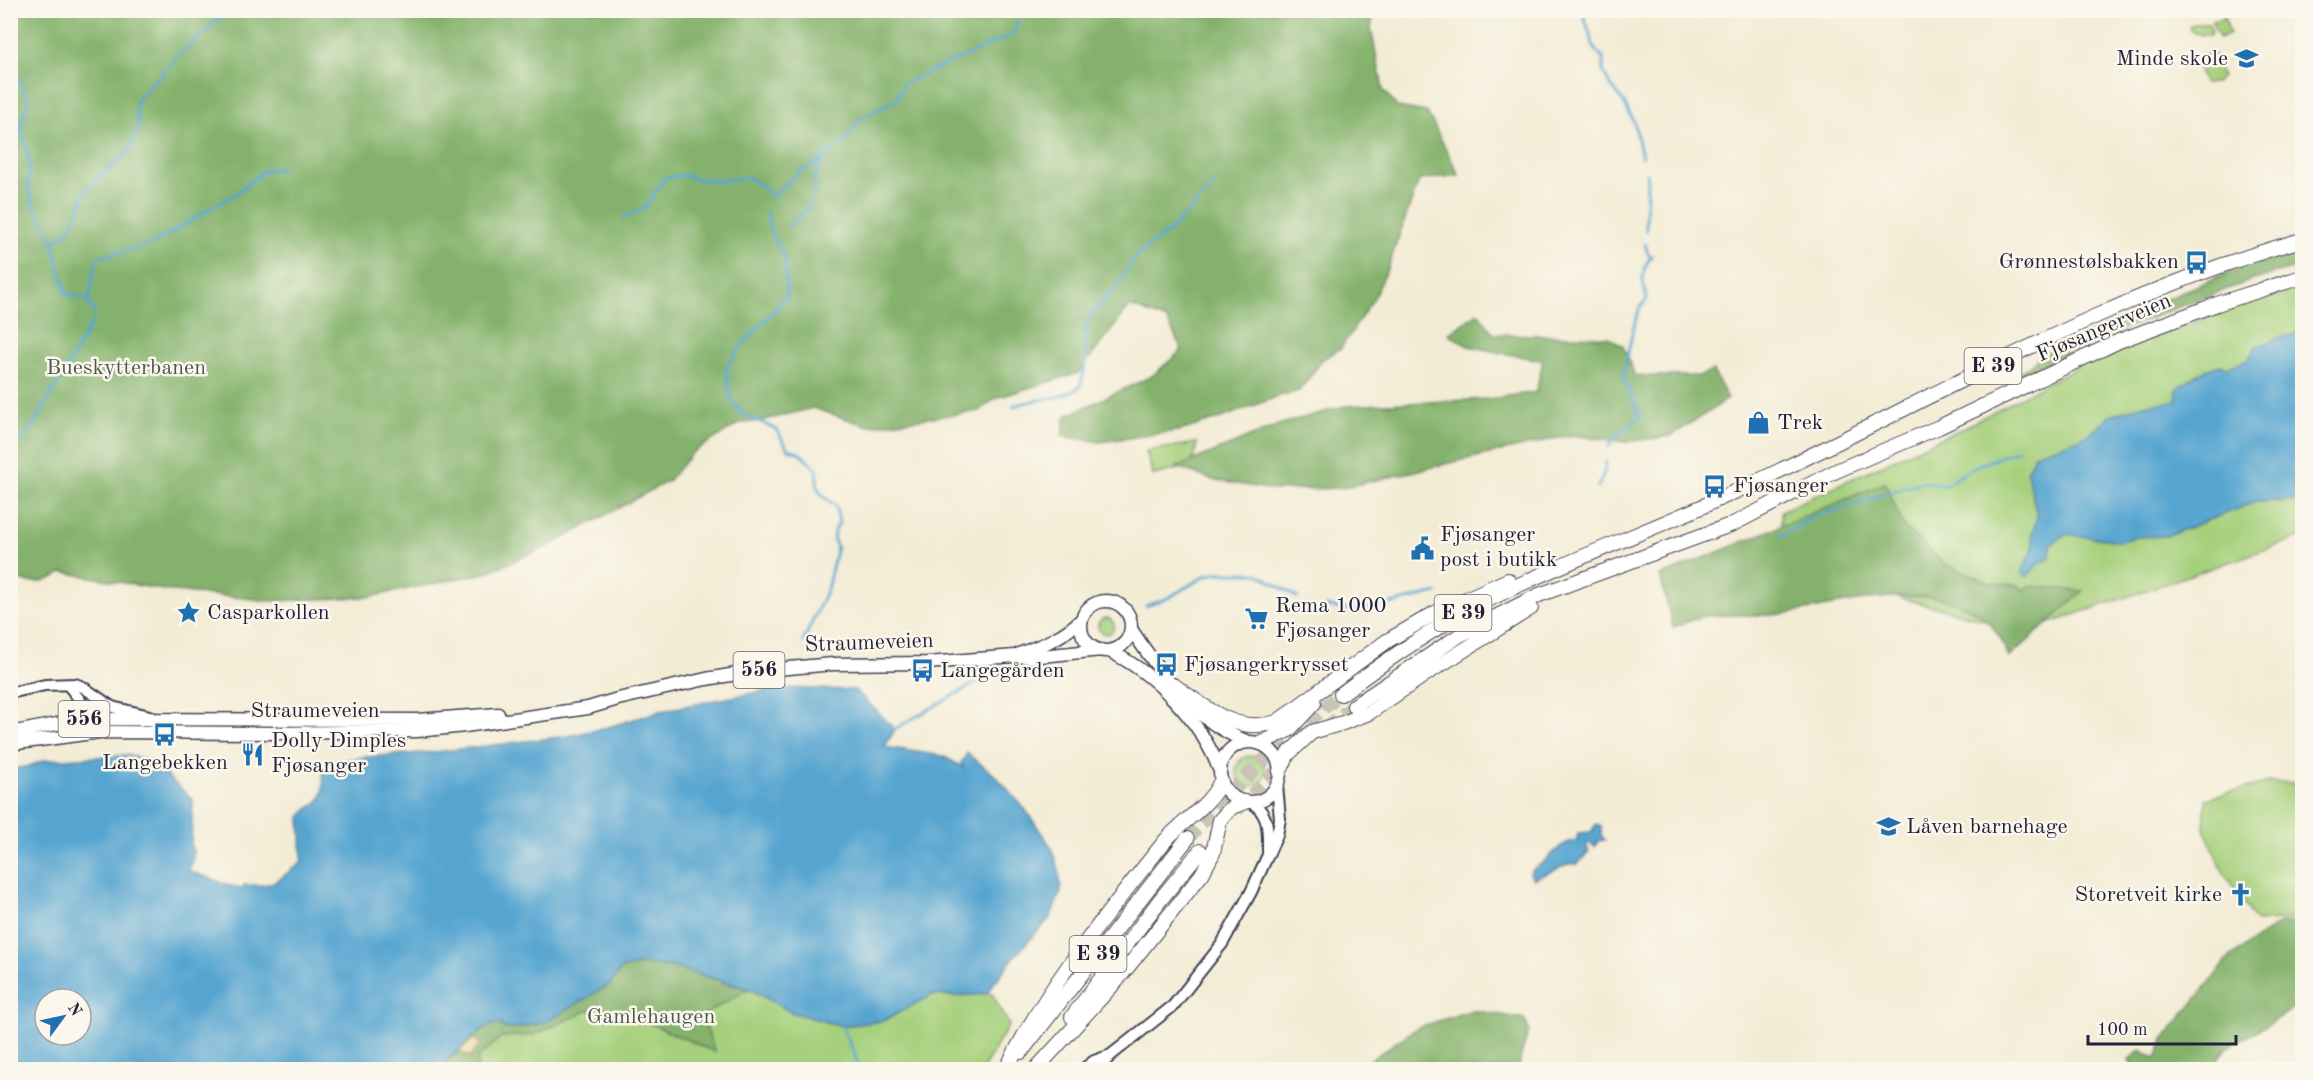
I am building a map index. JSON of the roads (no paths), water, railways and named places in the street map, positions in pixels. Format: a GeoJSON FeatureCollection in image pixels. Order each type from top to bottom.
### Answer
{"type":"FeatureCollection","features":[{"type":"Feature","properties":{"kind":"highway","name":"Fjøsangerveien"},"geometry":{"type":"LineString","coordinates":[[1545,573],[1691,511],[2153,291],[2220,265],[2302,240]]}},
{"type":"Feature","properties":{"kind":"highway","name":"Fjøsangerveien"},"geometry":{"type":"LineString","coordinates":[[1565,585],[1733,524],[1836,471],[1939,427],[2119,341],[2217,304],[2302,277]]}},
{"type":"Feature","properties":{"kind":"highway","name":"E 39"},"geometry":{"type":"LineString","coordinates":[[1175,686],[1215,714],[1231,722],[1256,727],[1277,722],[1387,641],[1435,613],[1517,576],[1545,573]]}},
{"type":"Feature","properties":{"kind":"highway","name":"E 39"},"geometry":{"type":"LineString","coordinates":[[1341,694],[1428,634],[1479,605],[1545,573]]}},
{"type":"Feature","properties":{"kind":"highway","name":"E 39"},"geometry":{"type":"LineString","coordinates":[[1354,706],[1460,635],[1539,595],[1565,585]]}},
{"type":"Feature","properties":{"kind":"highway","name":"E 39"},"geometry":{"type":"LineString","coordinates":[[1279,778],[1288,754],[1312,732],[1369,713],[1565,585]]}},
{"type":"Feature","properties":{"kind":"highway","name":"E 39"},"geometry":{"type":"LineString","coordinates":[[1261,743],[1289,730],[1332,680]]}},
{"type":"Feature","properties":{"kind":"highway","name":"E 39"},"geometry":{"type":"LineString","coordinates":[[1007,1069],[1024,1034],[1070,966],[1176,828],[1211,798],[1220,775]]}},
{"type":"Feature","properties":{"kind":"highway","name":"E 39"},"geometry":{"type":"LineString","coordinates":[[1035,1070],[1119,978],[1202,874],[1213,853],[1220,820],[1232,807],[1248,802]]}},
{"type":"Feature","properties":{"kind":"highway","name":"E 39"},"geometry":{"type":"LineString","coordinates":[[1007,1069],[1187,838]]}},
{"type":"Feature","properties":{"kind":"highway","name":"E 39"},"geometry":{"type":"LineString","coordinates":[[1029,1070],[1200,851]]}},
{"type":"Feature","properties":{"kind":"main road","name":"556"},"geometry":{"type":"LineString","coordinates":[[1082,619],[1090,607],[1097,603],[1108,601],[1124,609],[1131,629],[1154,665],[1175,686],[1192,708],[1227,734],[1246,741]]}},
{"type":"Feature","properties":{"kind":"main road"},"geometry":{"type":"LineString","coordinates":[[1082,619],[1083,635],[1087,642],[1126,659],[1143,671],[1180,707],[1207,742],[1230,795],[1260,808],[1265,815],[1268,854]]}},
{"type":"Feature","properties":{"kind":"main road","name":"Straumeveien"},"geometry":{"type":"LineString","coordinates":[[1015,656],[1054,641],[1070,632],[1082,619]]}},
{"type":"Feature","properties":{"kind":"main road"},"geometry":{"type":"LineString","coordinates":[[1105,651],[1124,644],[1131,629]]}},
{"type":"Feature","properties":{"kind":"main road","name":"Straumeveien"},"geometry":{"type":"LineString","coordinates":[[10,744],[100,732],[417,731],[588,708],[706,679],[764,670],[833,664],[927,663],[1105,651]]}},
{"type":"Feature","properties":{"kind":"main road"},"geometry":{"type":"LineString","coordinates":[[10,693],[45,685],[83,687],[112,707],[159,718]]}},
{"type":"Feature","properties":{"kind":"main road"},"geometry":{"type":"LineString","coordinates":[[68,685],[80,700],[83,719],[100,732]]}},
{"type":"Feature","properties":{"kind":"main road","name":"Straumeveien"},"geometry":{"type":"LineString","coordinates":[[10,733],[83,719],[417,720],[525,711],[618,699]]}},
{"type":"Feature","properties":{"kind":"main road"},"geometry":{"type":"LineString","coordinates":[[1097,1070],[1111,1055],[1163,1015],[1186,993],[1238,919],[1274,845],[1279,826],[1279,764],[1272,751],[1261,743],[1246,741]]}},
{"type":"Feature","properties":{"kind":"main road","name":"E 39"},"geometry":{"type":"LineString","coordinates":[[1220,775],[1221,763],[1228,751],[1246,741]]}},
{"type":"Feature","properties":{"kind":"main road","name":"E 39"},"geometry":{"type":"LineString","coordinates":[[1248,802],[1268,795],[1279,778]]}},
{"type":"Feature","properties":{"kind":"main road"},"geometry":{"type":"LineString","coordinates":[[1082,1070],[1094,1061],[1111,1055]]}},
{"type":"Feature","properties":{"kind":"water"},"geometry":{"type":"Polygon","coordinates":[[[2302,330],[2302,500],[2256,502],[2167,536],[2136,537],[2119,541],[2065,534],[2051,545],[2050,559],[2039,563],[2027,577],[2022,572],[2033,549],[2032,533],[2037,516],[2027,473],[2034,454],[2084,436],[2093,431],[2108,416],[2144,405],[2176,401],[2177,389],[2203,371],[2220,365],[2228,367],[2248,360],[2256,346],[2302,330]]]}},
{"type":"Feature","properties":{"kind":"water"},"geometry":{"type":"Polygon","coordinates":[[[778,688],[855,690],[891,725],[894,732],[884,747],[943,756],[964,768],[961,763],[967,753],[997,777],[1025,809],[1052,848],[1059,870],[1061,891],[1050,918],[1014,957],[986,994],[932,995],[883,1021],[842,1026],[793,1013],[750,989],[673,967],[643,964],[621,969],[609,985],[546,1022],[511,1029],[503,1028],[501,1024],[487,1026],[437,1069],[11,1069],[11,769],[46,760],[129,755],[152,762],[193,800],[191,846],[194,854],[189,871],[240,889],[245,885],[271,884],[302,861],[300,817],[321,797],[325,763],[568,736],[605,728],[660,711],[778,688]]]}},
{"type":"Feature","properties":{"kind":"water"},"geometry":{"type":"Polygon","coordinates":[[[1596,824],[1601,827],[1601,835],[1605,840],[1598,841],[1595,847],[1589,843],[1586,845],[1589,851],[1578,864],[1569,864],[1533,879],[1530,873],[1534,868],[1566,843],[1576,841],[1578,833],[1591,832],[1596,824]]]}},
{"type":"Feature","properties":{"kind":"waterway"},"geometry":{"type":"LineString","coordinates":[[10,40],[15,31],[16,13],[20,10]]}},
{"type":"Feature","properties":{"kind":"waterway","name":"Langebekken"},"geometry":{"type":"LineString","coordinates":[[53,242],[67,232],[79,212],[85,189],[129,152],[138,127],[136,101],[179,55],[228,10]]}},
{"type":"Feature","properties":{"kind":"waterway"},"geometry":{"type":"LineString","coordinates":[[624,218],[646,207],[664,178],[685,175],[697,179],[719,181],[747,177],[764,187],[772,197],[799,172],[812,166],[844,142],[859,120],[897,99],[903,84],[1013,34],[1022,10]]}},
{"type":"Feature","properties":{"kind":"waterway"},"geometry":{"type":"LineString","coordinates":[[1582,10],[1595,50],[1603,58],[1603,71],[1634,122],[1642,157]]}},
{"type":"Feature","properties":{"kind":"waterway"},"geometry":{"type":"LineString","coordinates":[[10,58],[29,103],[21,127],[30,162],[28,186],[32,201],[53,242],[66,293],[88,301],[95,314]]}},
{"type":"Feature","properties":{"kind":"waterway"},"geometry":{"type":"LineString","coordinates":[[789,227],[809,206],[816,191],[814,180],[824,157]]}},
{"type":"Feature","properties":{"kind":"waterway"},"geometry":{"type":"LineString","coordinates":[[88,301],[96,260],[100,257],[152,244],[238,192],[265,170],[282,169]]}},
{"type":"Feature","properties":{"kind":"waterway"},"geometry":{"type":"LineString","coordinates":[[1646,231],[1647,173]]}},
{"type":"Feature","properties":{"kind":"waterway"},"geometry":{"type":"LineString","coordinates":[[1013,406],[1064,395],[1080,387],[1084,372],[1087,321],[1118,284],[1137,254],[1169,232],[1214,185]]}},
{"type":"Feature","properties":{"kind":"waterway"},"geometry":{"type":"LineString","coordinates":[[767,212],[770,230],[785,260],[787,296],[741,346],[726,368],[731,400],[742,414],[776,429],[788,449],[798,452],[817,469],[819,491],[836,506],[839,523],[833,537],[837,547],[827,589],[803,642]]}},
{"type":"Feature","properties":{"kind":"waterway"},"geometry":{"type":"LineString","coordinates":[[1609,447],[1616,436],[1640,416],[1624,375],[1636,318],[1647,299],[1643,276],[1645,266],[1652,256],[1648,254],[1645,244]]}},
{"type":"Feature","properties":{"kind":"waterway","name":"Langebekken"},"geometry":{"type":"LineString","coordinates":[[10,452],[31,429],[93,321]]}},
{"type":"Feature","properties":{"kind":"waterway"},"geometry":{"type":"LineString","coordinates":[[1780,537],[1811,518],[1922,482],[1946,485],[1974,467],[2018,450]]}},
{"type":"Feature","properties":{"kind":"waterway"},"geometry":{"type":"LineString","coordinates":[[1598,487],[1606,462]]}},
{"type":"Feature","properties":{"kind":"waterway"},"geometry":{"type":"LineString","coordinates":[[1146,606],[1166,599],[1207,575],[1218,573],[1255,573],[1298,598]]}},
{"type":"Feature","properties":{"kind":"waterway"},"geometry":{"type":"LineString","coordinates":[[1327,607],[1359,611],[1437,593]]}},
{"type":"Feature","properties":{"kind":"waterway"},"geometry":{"type":"LineString","coordinates":[[893,730],[979,681]]}},
{"type":"Feature","properties":{"kind":"waterway"},"geometry":{"type":"LineString","coordinates":[[842,1026],[861,1070]]}},
{"type":"Feature","properties":{"kind":"tunnel"},"geometry":{"type":"LineString","coordinates":[[1187,839],[1261,763],[1341,694]]}},
{"type":"Feature","properties":{"kind":"tunnel"},"geometry":{"type":"LineString","coordinates":[[1326,728],[1354,706]]}},
{"type":"Feature","properties":{"kind":"tunnel"},"geometry":{"type":"LineString","coordinates":[[1237,810],[1286,762]]}},
{"type":"Feature","properties":{"kind":"place","name":"Minde skole"},"geometry":{"type":"Point","coordinates":[2246,59]}},
{"type":"Feature","properties":{"kind":"place","name":"Grønnestølsbakken"},"geometry":{"type":"Point","coordinates":[2197,262]}},
{"type":"Feature","properties":{"kind":"place","name":"Trek"},"geometry":{"type":"Point","coordinates":[1759,423]}},
{"type":"Feature","properties":{"kind":"place","name":"Fjøsanger"},"geometry":{"type":"Point","coordinates":[1715,486]}},
{"type":"Feature","properties":{"kind":"place","name":"Fjøsanger post i butikk"},"geometry":{"type":"Point","coordinates":[1422,548]}},
{"type":"Feature","properties":{"kind":"place","name":"Casparkollen"},"geometry":{"type":"Point","coordinates":[189,613]}},
{"type":"Feature","properties":{"kind":"place","name":"Rema 1000 Fjøsanger"},"geometry":{"type":"Point","coordinates":[1257,619]}},
{"type":"Feature","properties":{"kind":"place","name":"Fjøsangerkrysset"},"geometry":{"type":"Point","coordinates":[1166,665]}},
{"type":"Feature","properties":{"kind":"place","name":"Langegården"},"geometry":{"type":"Point","coordinates":[922,671]}},
{"type":"Feature","properties":{"kind":"place","name":"Langebekken"},"geometry":{"type":"Point","coordinates":[165,734]}},
{"type":"Feature","properties":{"kind":"place","name":"Dolly Dimples Fjøsanger"},"geometry":{"type":"Point","coordinates":[253,754]}},
{"type":"Feature","properties":{"kind":"place","name":"Låven barnehage"},"geometry":{"type":"Point","coordinates":[1888,827]}},
{"type":"Feature","properties":{"kind":"place","name":"Storetveit kirke"},"geometry":{"type":"Point","coordinates":[2240,895]}},
{"type":"Feature","properties":{"kind":"park label","name":"Bueskytterbanen"},"geometry":{"type":"Point","coordinates":[126,368]}},
{"type":"Feature","properties":{"kind":"park label","name":"Gamlehaugen"},"geometry":{"type":"Point","coordinates":[651,1017]}}]}
